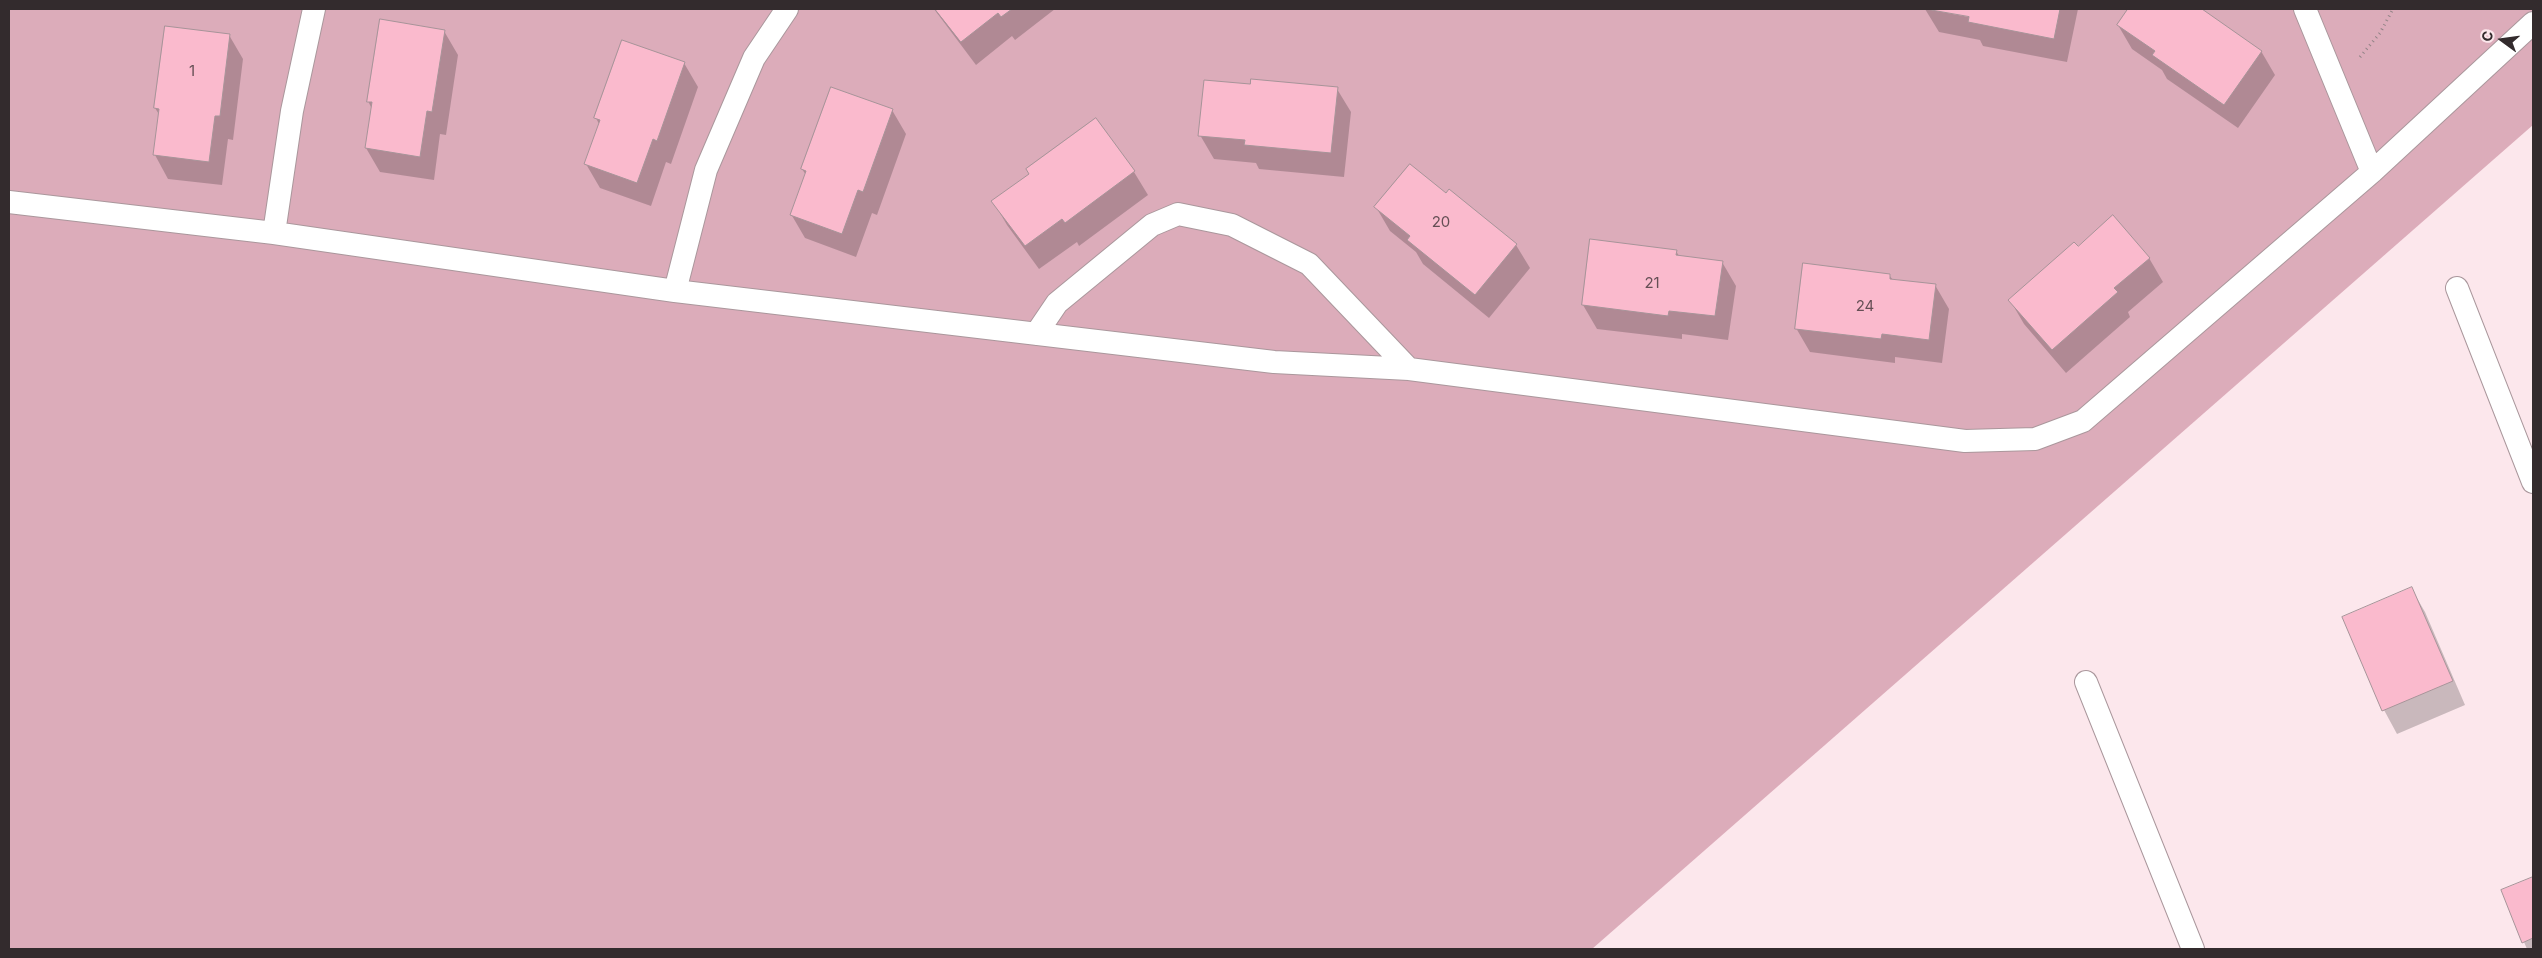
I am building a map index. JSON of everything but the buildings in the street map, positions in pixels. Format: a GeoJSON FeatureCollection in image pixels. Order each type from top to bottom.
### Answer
{"type":"FeatureCollection","features":[{"type":"Feature","properties":{"kind":"lane"},"geometry":{"type":"LineString","coordinates":[[274,233],[292,112],[314,9]]}},
{"type":"Feature","properties":{"kind":"lane"},"geometry":{"type":"LineString","coordinates":[[676,291],[706,170],[754,58],[787,9]]}},
{"type":"Feature","properties":{"kind":"lane"},"geometry":{"type":"LineString","coordinates":[[2304,9],[2372,172]]}},
{"type":"Feature","properties":{"kind":"lane"},"geometry":{"type":"LineString","coordinates":[[9,202],[274,233],[676,291],[1274,362],[1408,369],[1965,441],[2035,439],[2083,421],[2372,172],[2533,23]]}},
{"type":"Feature","properties":{"kind":"lane"},"geometry":{"type":"LineString","coordinates":[[1036,334],[1057,303],[1152,225],[1178,214],[1232,225],[1309,264],[1408,369]]}},
{"type":"Feature","properties":{"kind":"lane"},"geometry":{"type":"LineString","coordinates":[[2457,288],[2533,482]]}},
{"type":"Feature","properties":{"kind":"lane"},"geometry":{"type":"LineString","coordinates":[[2086,682],[2193,949]]}},
{"type":"Feature","properties":{"kind":"path"},"geometry":{"type":"LineString","coordinates":[[2337,87],[2380,33],[2393,9]]}},
{"type":"Feature","properties":{"kind":"shaded area"},"geometry":{"type":"Polygon","coordinates":[[[9,9],[2533,9],[2533,125],[1592,949],[9,949],[9,9]]]}}]}
